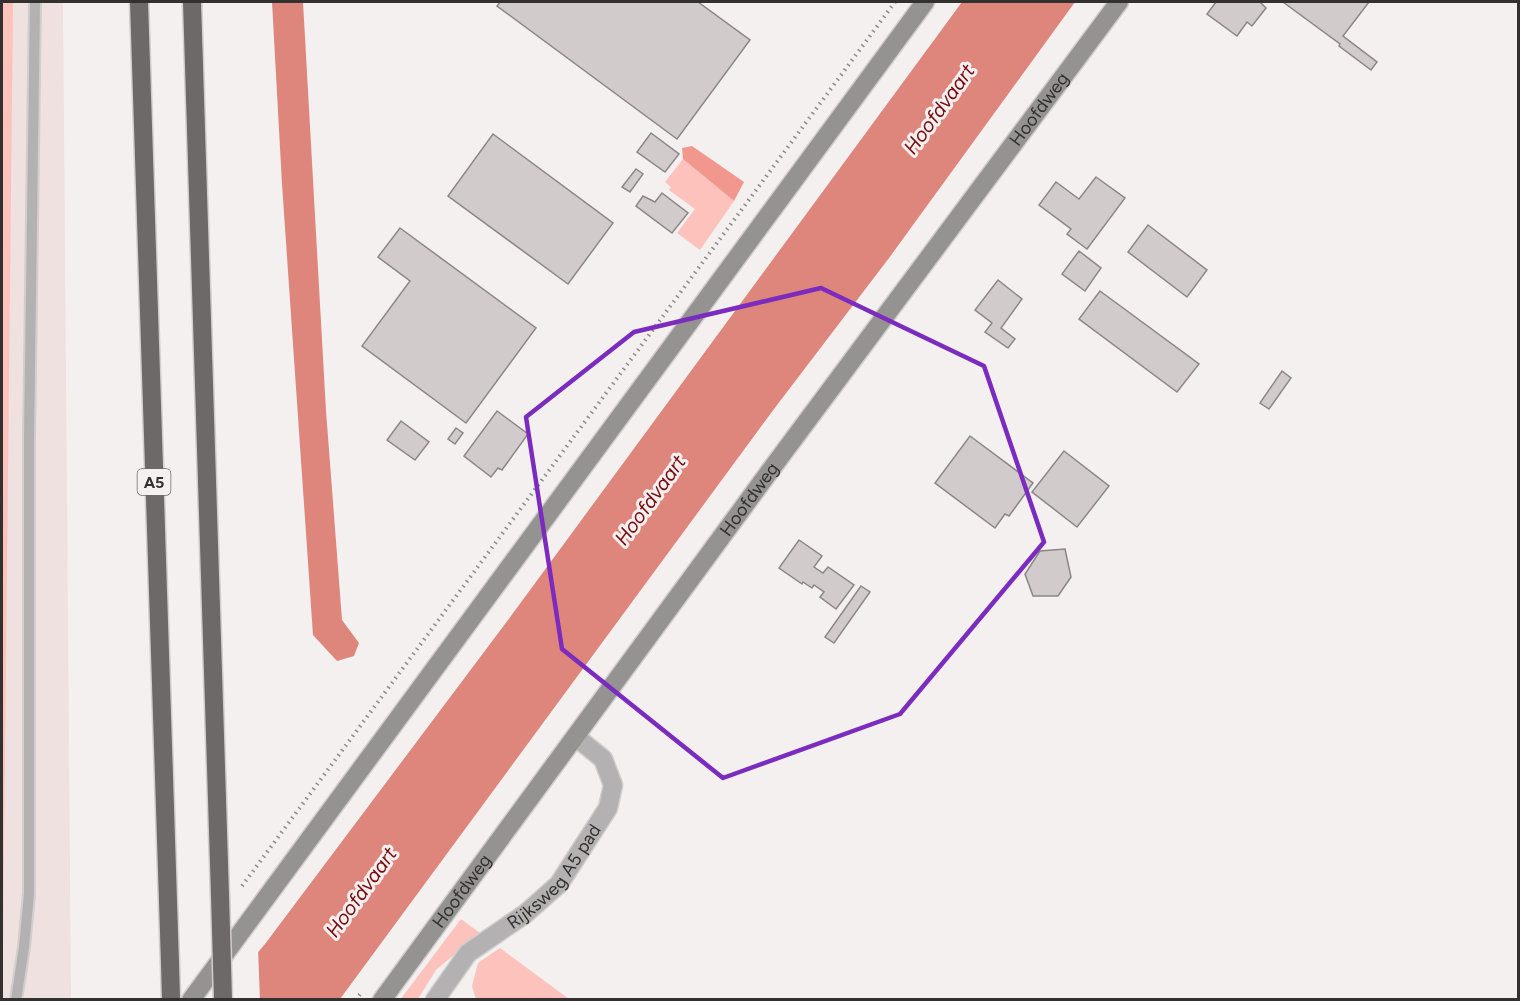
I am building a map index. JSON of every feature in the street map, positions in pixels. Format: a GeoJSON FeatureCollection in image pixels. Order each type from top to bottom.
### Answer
{"type":"FeatureCollection","features":[{"type":"Feature","properties":{"kind":"highway","name":"A5"},"geometry":{"type":"LineString","coordinates":[[139,2],[171,999]]}},
{"type":"Feature","properties":{"kind":"highway"},"geometry":{"type":"LineString","coordinates":[[192,2],[228,895],[223,999]]}},
{"type":"Feature","properties":{"kind":"street"},"geometry":{"type":"LineString","coordinates":[[190,999],[925,2]]}},
{"type":"Feature","properties":{"kind":"street","name":"Hoofdweg"},"geometry":{"type":"LineString","coordinates":[[382,999],[775,464],[1119,2]]}},
{"type":"Feature","properties":{"kind":"street","name":"Rijksweg A5 pad"},"geometry":{"type":"LineString","coordinates":[[435,999],[468,953],[525,914],[559,884],[608,808],[613,785],[603,759],[576,737]]}},
{"type":"Feature","properties":{"kind":"lane"},"geometry":{"type":"LineString","coordinates":[[16,999],[29,894],[29,438],[35,2]]}},
{"type":"Feature","properties":{"kind":"path"},"geometry":{"type":"LineString","coordinates":[[228,895],[896,2]]}},
{"type":"Feature","properties":{"kind":"highlighted area"},"geometry":{"type":"Polygon","coordinates":[[[821,288],[984,366],[1044,542],[900,714],[723,778],[562,649],[526,417],[634,332],[821,288]]]}},
{"type":"Feature","properties":{"kind":"shaded area"},"geometry":{"type":"Polygon","coordinates":[[[2,2],[63,2],[71,999],[2,1000],[2,2]]]}},
{"type":"Feature","properties":{"kind":"shaded area"},"geometry":{"type":"Polygon","coordinates":[[[2,2],[13,2],[2,948],[2,2]]]}},
{"type":"Feature","properties":{"kind":"shaded area"},"geometry":{"type":"Polygon","coordinates":[[[692,146],[744,182],[734,201],[683,159],[682,148],[692,146]]]}},
{"type":"Feature","properties":{"kind":"shaded area"},"geometry":{"type":"Polygon","coordinates":[[[683,159],[734,201],[700,250],[677,233],[695,209],[669,190],[671,187],[665,182],[683,159]]]}},
{"type":"Feature","properties":{"kind":"shaded area"},"geometry":{"type":"Polygon","coordinates":[[[461,919],[480,933],[436,970],[418,999],[400,1000],[461,919]]]}},
{"type":"Feature","properties":{"kind":"shaded area"},"geometry":{"type":"Polygon","coordinates":[[[500,948],[569,999],[476,999],[472,986],[478,963],[500,948]]]}},
{"type":"Feature","properties":{"kind":"water"},"geometry":{"type":"Polygon","coordinates":[[[272,2],[303,2],[326,411],[342,620],[359,643],[354,656],[337,661],[313,635],[272,2]]]}},
{"type":"Feature","properties":{"kind":"water","name":"Hoofdvaart"},"geometry":{"type":"Polygon","coordinates":[[[962,2],[1075,2],[889,258],[774,409],[340,999],[218,1000],[265,944],[508,620],[962,2]]]}},
{"type":"Feature","properties":{"kind":"pier"},"geometry":{"type":"Polygon","coordinates":[[[258,948],[260,1000],[215,999],[216,998],[258,948]]]}},
{"type":"Feature","properties":{"kind":"building"},"geometry":{"type":"Polygon","coordinates":[[[500,2],[698,2],[750,40],[677,139],[497,6],[500,2]]]}},
{"type":"Feature","properties":{"kind":"building"},"geometry":{"type":"Polygon","coordinates":[[[1216,2],[1262,2],[1266,8],[1252,26],[1247,22],[1237,36],[1207,14],[1216,2]]]}},
{"type":"Feature","properties":{"kind":"building"},"geometry":{"type":"Polygon","coordinates":[[[1283,2],[1369,2],[1343,36],[1377,62],[1371,70],[1283,2]]]}},
{"type":"Feature","properties":{"kind":"building"},"geometry":{"type":"Polygon","coordinates":[[[651,133],[679,154],[665,172],[637,152],[651,133]]]}},
{"type":"Feature","properties":{"kind":"building"},"geometry":{"type":"Polygon","coordinates":[[[493,134],[613,223],[568,284],[448,196],[493,134]]]}},
{"type":"Feature","properties":{"kind":"building"},"geometry":{"type":"Polygon","coordinates":[[[636,169],[643,174],[630,192],[622,187],[636,169]]]}},
{"type":"Feature","properties":{"kind":"building"},"geometry":{"type":"Polygon","coordinates":[[[1096,177],[1125,198],[1087,249],[1067,234],[1071,229],[1039,205],[1056,182],[1079,199],[1096,177]]]}},
{"type":"Feature","properties":{"kind":"building"},"geometry":{"type":"Polygon","coordinates":[[[662,193],[688,213],[672,233],[636,206],[643,196],[655,202],[662,193]]]}},
{"type":"Feature","properties":{"kind":"building"},"geometry":{"type":"Polygon","coordinates":[[[1148,225],[1207,270],[1187,297],[1128,252],[1148,225]]]}},
{"type":"Feature","properties":{"kind":"building"},"geometry":{"type":"Polygon","coordinates":[[[400,228],[536,328],[466,423],[362,346],[410,281],[378,257],[400,228]]]}},
{"type":"Feature","properties":{"kind":"building"},"geometry":{"type":"Polygon","coordinates":[[[1079,251],[1101,268],[1085,291],[1062,274],[1079,251]]]}},
{"type":"Feature","properties":{"kind":"building"},"geometry":{"type":"Polygon","coordinates":[[[998,280],[1022,299],[1001,328],[1015,339],[1008,348],[985,332],[992,323],[975,310],[998,280]]]}},
{"type":"Feature","properties":{"kind":"building"},"geometry":{"type":"Polygon","coordinates":[[[1100,291],[1199,364],[1177,392],[1079,319],[1100,291]]]}},
{"type":"Feature","properties":{"kind":"building"},"geometry":{"type":"Polygon","coordinates":[[[1282,371],[1291,378],[1269,409],[1260,403],[1282,371]]]}},
{"type":"Feature","properties":{"kind":"building"},"geometry":{"type":"Polygon","coordinates":[[[497,411],[528,434],[502,470],[498,468],[491,477],[464,456],[497,411]]]}},
{"type":"Feature","properties":{"kind":"building"},"geometry":{"type":"Polygon","coordinates":[[[401,421],[429,442],[415,460],[387,440],[401,421]]]}},
{"type":"Feature","properties":{"kind":"building"},"geometry":{"type":"Polygon","coordinates":[[[456,428],[463,433],[455,444],[448,439],[456,428]]]}},
{"type":"Feature","properties":{"kind":"building"},"geometry":{"type":"Polygon","coordinates":[[[970,436],[1033,483],[1009,516],[1005,514],[995,528],[935,483],[970,436]]]}},
{"type":"Feature","properties":{"kind":"building"},"geometry":{"type":"Polygon","coordinates":[[[1064,451],[1109,486],[1077,527],[1032,492],[1064,451]]]}},
{"type":"Feature","properties":{"kind":"building"},"geometry":{"type":"Polygon","coordinates":[[[799,540],[822,556],[814,567],[823,573],[828,567],[854,585],[836,609],[820,597],[824,592],[814,585],[812,588],[803,582],[802,584],[779,568],[799,540]]]}},
{"type":"Feature","properties":{"kind":"building"},"geometry":{"type":"Polygon","coordinates":[[[1065,549],[1071,577],[1058,596],[1033,596],[1025,574],[1040,551],[1065,549]]]}},
{"type":"Feature","properties":{"kind":"building"},"geometry":{"type":"Polygon","coordinates":[[[861,586],[870,592],[834,643],[825,637],[861,586]]]}}]}
